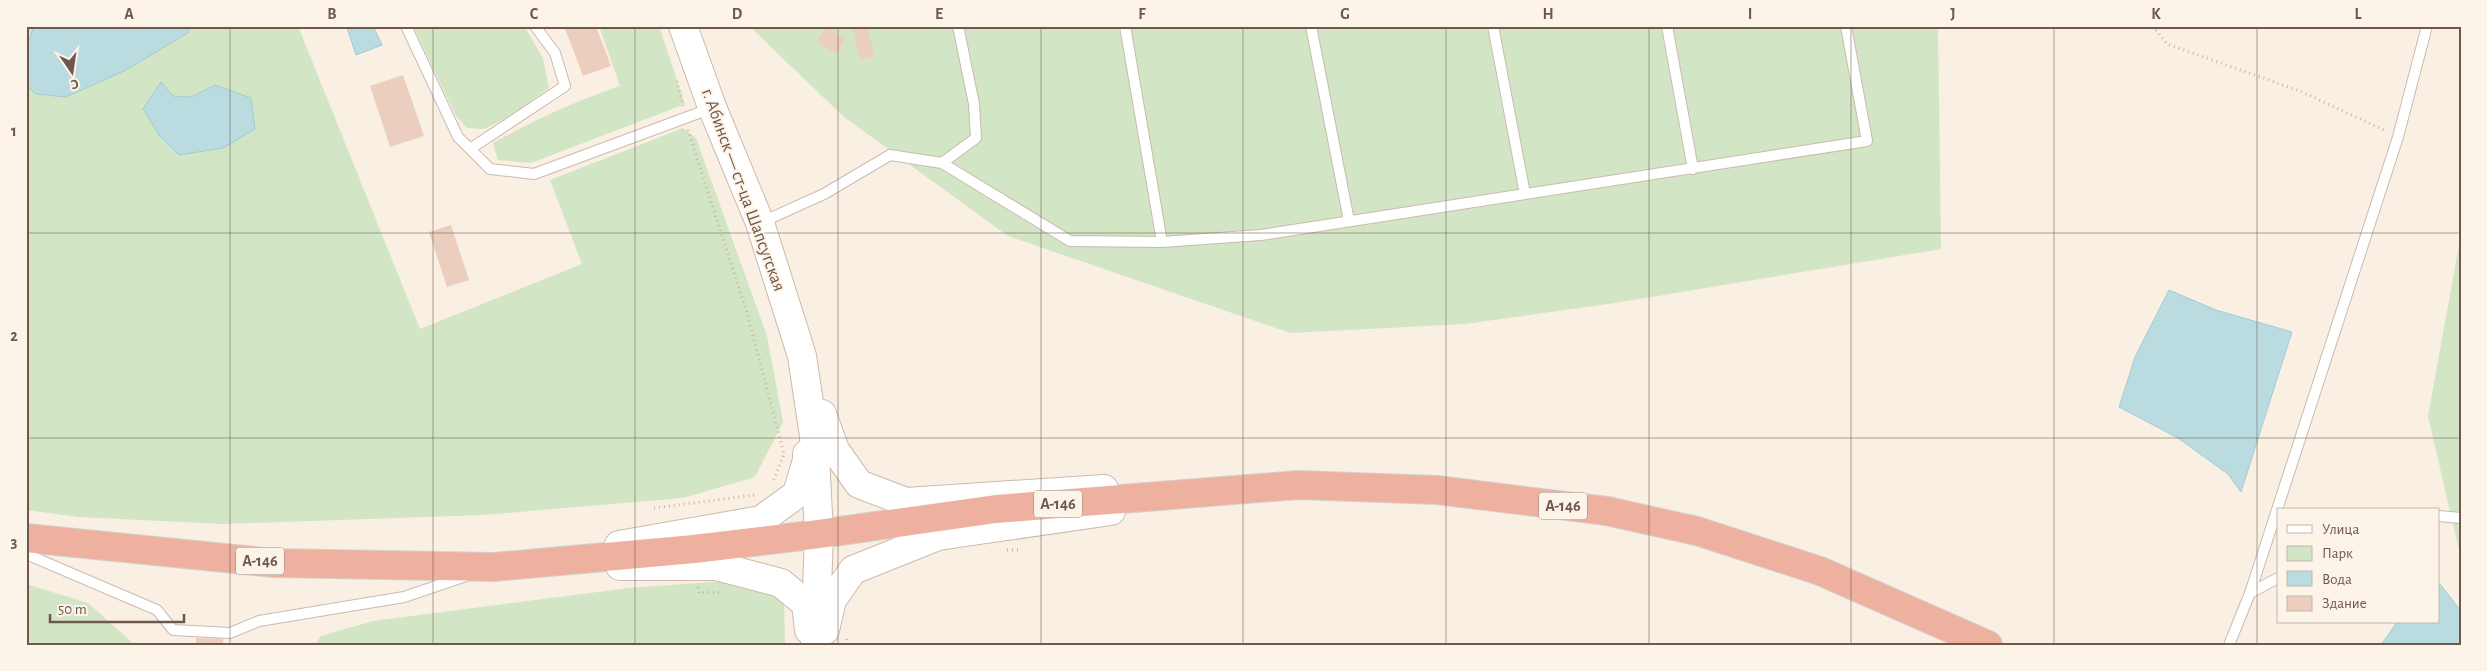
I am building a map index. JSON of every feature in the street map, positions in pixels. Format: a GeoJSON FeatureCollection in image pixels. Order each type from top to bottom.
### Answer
{"type":"FeatureCollection","features":[{"type":"Feature","properties":{"kind":"highway","name":"А-146"},"geometry":{"type":"LineString","coordinates":[[26,538],[274,563],[494,567],[819,534],[996,508],[1298,485],[1437,490],[1606,511],[1697,531],[1820,571],[1988,645]]}},
{"type":"Feature","properties":{"kind":"main road","name":"г. Абинск — ст-ца Шапсугская"},"geometry":{"type":"LineString","coordinates":[[683,26],[712,107],[760,224],[802,356],[814,436],[819,534],[813,645]]}},
{"type":"Feature","properties":{"kind":"main road"},"geometry":{"type":"LineString","coordinates":[[802,356],[835,450],[859,484],[906,502],[1072,489],[1298,485]]}},
{"type":"Feature","properties":{"kind":"main road"},"geometry":{"type":"LineString","coordinates":[[494,567],[761,520],[797,494],[807,460],[802,356]]}},
{"type":"Feature","properties":{"kind":"main road"},"geometry":{"type":"LineString","coordinates":[[821,645],[832,600],[852,570],[938,536],[1298,485]]}},
{"type":"Feature","properties":{"kind":"main road"},"geometry":{"type":"LineString","coordinates":[[494,567],[716,566],[781,582],[806,604],[813,645]]}},
{"type":"Feature","properties":{"kind":"lane"},"geometry":{"type":"LineString","coordinates":[[406,26],[458,137],[490,169],[534,174],[712,107]]}},
{"type":"Feature","properties":{"kind":"lane"},"geometry":{"type":"LineString","coordinates":[[470,149],[565,86],[555,53],[535,26]]}},
{"type":"Feature","properties":{"kind":"lane"},"geometry":{"type":"LineString","coordinates":[[942,163],[976,138],[974,104],[958,26]]}},
{"type":"Feature","properties":{"kind":"lane"},"geometry":{"type":"LineString","coordinates":[[1125,26],[1162,242]]}},
{"type":"Feature","properties":{"kind":"lane"},"geometry":{"type":"LineString","coordinates":[[1311,26],[1349,221]]}},
{"type":"Feature","properties":{"kind":"lane"},"geometry":{"type":"LineString","coordinates":[[1493,26],[1525,194]]}},
{"type":"Feature","properties":{"kind":"lane"},"geometry":{"type":"LineString","coordinates":[[1666,26],[1693,169]]}},
{"type":"Feature","properties":{"kind":"lane"},"geometry":{"type":"LineString","coordinates":[[760,224],[824,194],[890,155],[942,163],[1070,240],[1162,242],[1261,235],[1867,142],[1846,26]]}},
{"type":"Feature","properties":{"kind":"lane"},"geometry":{"type":"LineString","coordinates":[[2278,508],[2398,136],[2427,26]]}},
{"type":"Feature","properties":{"kind":"lane"},"geometry":{"type":"LineString","coordinates":[[2229,645],[2250,593],[2277,510]]}},
{"type":"Feature","properties":{"kind":"lane"},"geometry":{"type":"LineString","coordinates":[[2440,516],[2461,518]]}},
{"type":"Feature","properties":{"kind":"lane"},"geometry":{"type":"LineString","coordinates":[[26,554],[158,610],[173,630],[230,633],[259,621],[404,596],[494,567]]}},
{"type":"Feature","properties":{"kind":"lane"},"geometry":{"type":"LineString","coordinates":[[2250,593],[2277,579]]}},
{"type":"Feature","properties":{"kind":"path"},"geometry":{"type":"LineString","coordinates":[[2153,26],[2167,44],[2300,91],[2398,136]]}},
{"type":"Feature","properties":{"kind":"path"},"geometry":{"type":"LineString","coordinates":[[675,72],[690,141],[747,313],[784,454],[773,483],[768,489]]}},
{"type":"Feature","properties":{"kind":"path"},"geometry":{"type":"LineString","coordinates":[[654,508],[762,494]]}},
{"type":"Feature","properties":{"kind":"path"},"geometry":{"type":"LineString","coordinates":[[1002,550],[1021,550]]}},
{"type":"Feature","properties":{"kind":"path"},"geometry":{"type":"LineString","coordinates":[[846,645],[847,637]]}},
{"type":"Feature","properties":{"kind":"green space"},"geometry":{"type":"Polygon","coordinates":[[[26,26],[298,26],[420,329],[582,264],[550,180],[683,128],[696,138],[767,336],[783,422],[755,477],[683,498],[483,515],[223,524],[79,517],[26,510],[26,26]]]}},
{"type":"Feature","properties":{"kind":"green space"},"geometry":{"type":"Polygon","coordinates":[[[413,26],[524,26],[543,58],[549,88],[510,116],[484,129],[467,128],[456,116],[413,26]]]}},
{"type":"Feature","properties":{"kind":"green space"},"geometry":{"type":"Polygon","coordinates":[[[599,26],[659,26],[685,104],[531,163],[498,160],[493,143],[555,111],[620,86],[599,26]]]}},
{"type":"Feature","properties":{"kind":"green space"},"geometry":{"type":"Polygon","coordinates":[[[749,26],[1938,26],[1941,249],[1615,303],[1465,324],[1290,333],[1008,236],[844,117],[749,26]]]}},
{"type":"Feature","properties":{"kind":"green space"},"geometry":{"type":"Polygon","coordinates":[[[2461,234],[2461,559],[2428,416],[2461,234]]]}},
{"type":"Feature","properties":{"kind":"green space"},"geometry":{"type":"Polygon","coordinates":[[[752,579],[784,601],[785,645],[315,645],[321,636],[373,621],[629,588],[752,579]]]}},
{"type":"Feature","properties":{"kind":"green space"},"geometry":{"type":"Polygon","coordinates":[[[26,584],[88,603],[135,645],[26,645],[26,584]]]}},
{"type":"Feature","properties":{"kind":"water"},"geometry":{"type":"Polygon","coordinates":[[[34,26],[189,26],[188,33],[126,70],[66,97],[36,94],[26,86],[26,50],[34,26]]]}},
{"type":"Feature","properties":{"kind":"water"},"geometry":{"type":"Polygon","coordinates":[[[373,26],[382,45],[356,55],[347,28],[373,26]]]}},
{"type":"Feature","properties":{"kind":"water"},"geometry":{"type":"Polygon","coordinates":[[[161,82],[173,96],[191,97],[215,85],[251,98],[255,129],[223,148],[179,155],[159,135],[143,109],[161,82]]]}},
{"type":"Feature","properties":{"kind":"water"},"geometry":{"type":"Polygon","coordinates":[[[2169,290],[2216,310],[2292,332],[2241,492],[2228,474],[2178,438],[2119,407],[2135,357],[2169,290]]]}},
{"type":"Feature","properties":{"kind":"water"},"geometry":{"type":"Polygon","coordinates":[[[2440,584],[2461,611],[2461,645],[2381,645],[2396,624],[2440,624],[2440,584]]]}},
{"type":"Feature","properties":{"kind":"building"},"geometry":{"type":"Polygon","coordinates":[[[564,26],[596,26],[611,66],[583,76],[564,26]]]}},
{"type":"Feature","properties":{"kind":"building"},"geometry":{"type":"Polygon","coordinates":[[[853,26],[868,26],[874,56],[859,59],[853,26]]]}},
{"type":"Feature","properties":{"kind":"building"},"geometry":{"type":"Polygon","coordinates":[[[825,27],[845,38],[837,54],[817,43],[825,27]]]}},
{"type":"Feature","properties":{"kind":"building"},"geometry":{"type":"Polygon","coordinates":[[[403,75],[424,136],[390,147],[370,86],[403,75]]]}},
{"type":"Feature","properties":{"kind":"building"},"geometry":{"type":"Polygon","coordinates":[[[451,225],[469,280],[447,287],[429,232],[451,225]]]}},
{"type":"Feature","properties":{"kind":"building"},"geometry":{"type":"Polygon","coordinates":[[[196,638],[223,639],[223,645],[196,645],[196,638]]]}}]}
